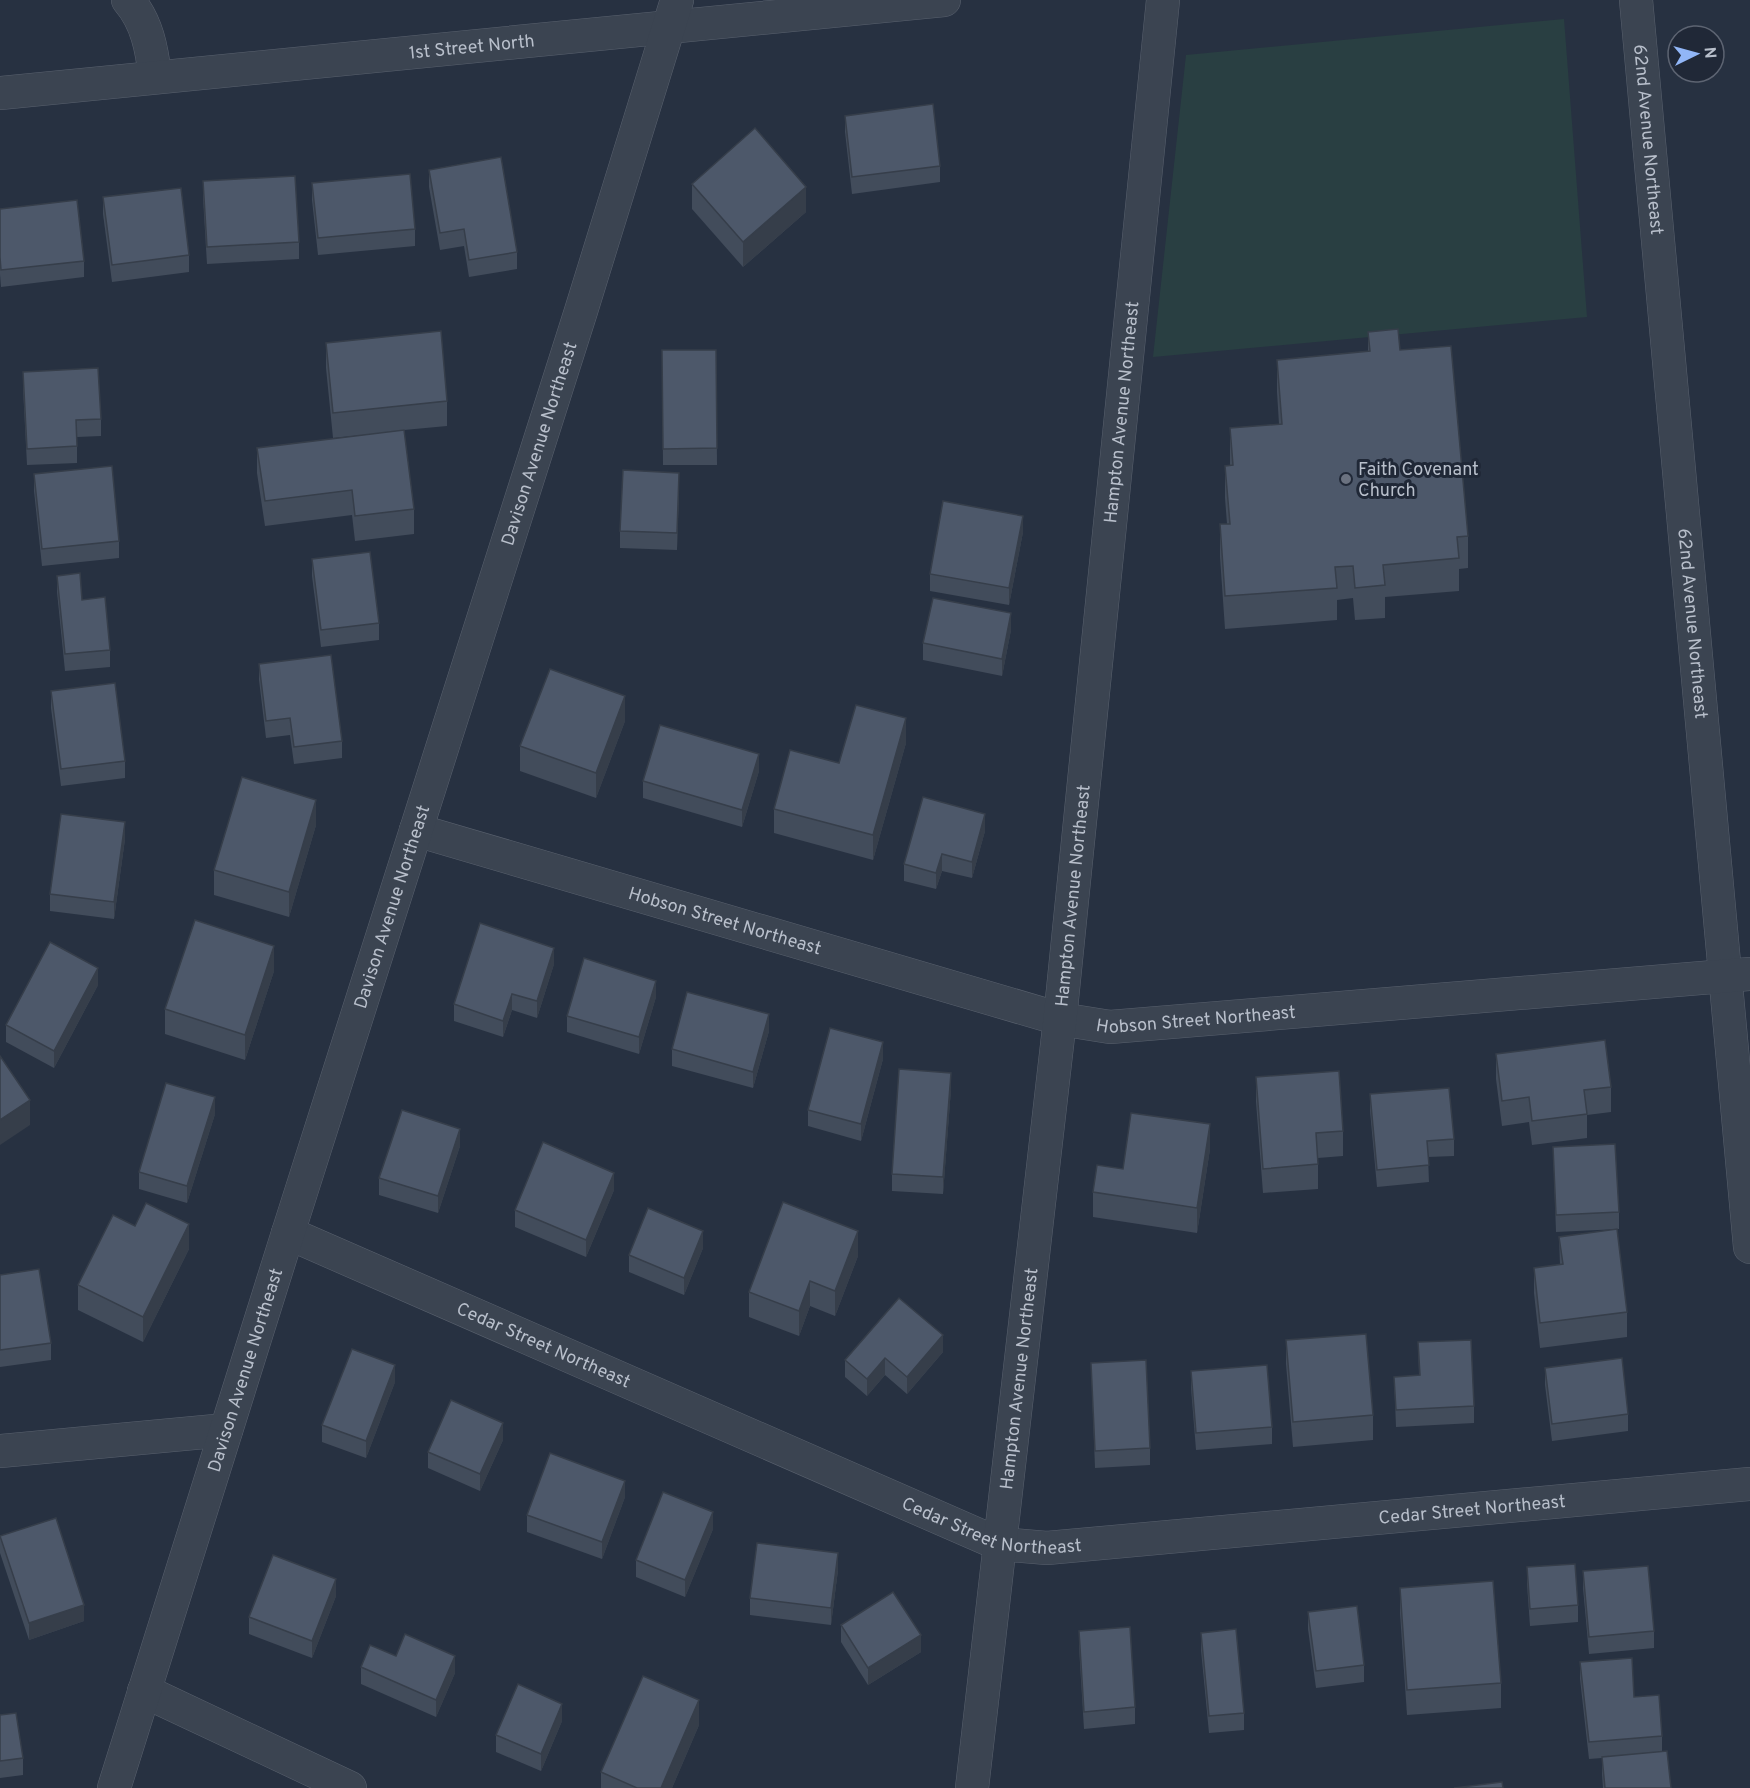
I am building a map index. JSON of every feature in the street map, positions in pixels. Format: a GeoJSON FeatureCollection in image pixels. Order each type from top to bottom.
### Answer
{"type":"FeatureCollection","features":[{"type":"Feature","properties":{"kind":"street"},"geometry":{"type":"LineString","coordinates":[[128,0],[134,7],[151,42],[155,76]]}},
{"type":"Feature","properties":{"kind":"street","name":"1st Street North"},"geometry":{"type":"LineString","coordinates":[[0,93],[672,13],[944,0]]}},
{"type":"Feature","properties":{"kind":"street","name":"Hampton Avenue Northeast"},"geometry":{"type":"LineString","coordinates":[[972,1788],[1060,1019],[1163,0]]}},
{"type":"Feature","properties":{"kind":"street","name":"62nd Avenue Northeast"},"geometry":{"type":"LineString","coordinates":[[1636,0],[1738,975],[1750,1247]]}},
{"type":"Feature","properties":{"kind":"street","name":"Davison Avenue Northeast"},"geometry":{"type":"LineString","coordinates":[[114,1788],[581,311],[672,13]]}},
{"type":"Feature","properties":{"kind":"street","name":"Hobson Street Northeast"},"geometry":{"type":"LineString","coordinates":[[416,830],[1060,1019],[1110,1027],[1738,975]]}},
{"type":"Feature","properties":{"kind":"street","name":"Cedar Street Northeast"},"geometry":{"type":"LineString","coordinates":[[288,1233],[999,1544],[1047,1548],[1750,1484]]}},
{"type":"Feature","properties":{"kind":"street"},"geometry":{"type":"LineString","coordinates":[[0,1451],[226,1430]]}},
{"type":"Feature","properties":{"kind":"street"},"geometry":{"type":"LineString","coordinates":[[144,1691],[350,1788]]}},
{"type":"Feature","properties":{"kind":"green space"},"geometry":{"type":"Polygon","coordinates":[[[1564,19],[1587,317],[1153,357],[1186,55],[1564,19]]]}},
{"type":"Feature","properties":{"kind":"building"},"geometry":{"type":"Polygon","coordinates":[[[933,104],[940,166],[852,177],[845,116],[933,104]]]}},
{"type":"Feature","properties":{"kind":"building"},"geometry":{"type":"Polygon","coordinates":[[[755,128],[806,187],[743,242],[692,184],[755,128]]]}},
{"type":"Feature","properties":{"kind":"building"},"geometry":{"type":"Polygon","coordinates":[[[501,157],[517,252],[469,260],[464,229],[440,233],[429,170],[501,157]]]}},
{"type":"Feature","properties":{"kind":"building"},"geometry":{"type":"Polygon","coordinates":[[[410,174],[415,229],[318,238],[312,183],[410,174]]]}},
{"type":"Feature","properties":{"kind":"building"},"geometry":{"type":"Polygon","coordinates":[[[295,176],[299,242],[207,247],[203,181],[295,176]]]}},
{"type":"Feature","properties":{"kind":"building"},"geometry":{"type":"Polygon","coordinates":[[[181,188],[189,255],[112,265],[103,197],[181,188]]]}},
{"type":"Feature","properties":{"kind":"building"},"geometry":{"type":"Polygon","coordinates":[[[77,200],[84,261],[1,270],[0,209],[77,200]]]}},
{"type":"Feature","properties":{"kind":"building","name":"Faith Covenant Church"},"geometry":{"type":"Polygon","coordinates":[[[1398,329],[1400,350],[1451,346],[1468,536],[1457,537],[1459,558],[1383,565],[1385,585],[1355,588],[1353,566],[1335,567],[1337,588],[1225,596],[1220,524],[1230,524],[1225,466],[1233,465],[1230,428],[1282,424],[1277,360],[1370,351],[1368,332],[1398,329]]]}},
{"type":"Feature","properties":{"kind":"building"},"geometry":{"type":"Polygon","coordinates":[[[441,331],[447,401],[333,413],[326,343],[441,331]]]}},
{"type":"Feature","properties":{"kind":"building"},"geometry":{"type":"Polygon","coordinates":[[[662,350],[716,350],[717,448],[663,449],[662,350]]]}},
{"type":"Feature","properties":{"kind":"building"},"geometry":{"type":"Polygon","coordinates":[[[98,368],[101,419],[76,420],[77,446],[27,449],[23,372],[98,368]]]}},
{"type":"Feature","properties":{"kind":"building"},"geometry":{"type":"Polygon","coordinates":[[[404,430],[414,509],[355,516],[352,490],[265,501],[257,448],[404,430]]]}},
{"type":"Feature","properties":{"kind":"building"},"geometry":{"type":"Polygon","coordinates":[[[112,466],[119,541],[42,549],[34,474],[112,466]]]}},
{"type":"Feature","properties":{"kind":"building"},"geometry":{"type":"Polygon","coordinates":[[[623,470],[679,473],[677,533],[620,531],[623,470]]]}},
{"type":"Feature","properties":{"kind":"building"},"geometry":{"type":"Polygon","coordinates":[[[943,501],[1023,516],[1009,588],[930,574],[943,501]]]}},
{"type":"Feature","properties":{"kind":"building"},"geometry":{"type":"Polygon","coordinates":[[[370,552],[379,623],[321,630],[312,559],[370,552]]]}},
{"type":"Feature","properties":{"kind":"building"},"geometry":{"type":"Polygon","coordinates":[[[80,573],[82,600],[105,597],[110,650],[65,654],[57,576],[80,573]]]}},
{"type":"Feature","properties":{"kind":"building"},"geometry":{"type":"Polygon","coordinates":[[[933,598],[1011,613],[1002,659],[923,643],[933,598]]]}},
{"type":"Feature","properties":{"kind":"building"},"geometry":{"type":"Polygon","coordinates":[[[331,655],[342,741],[294,747],[290,718],[266,721],[259,664],[331,655]]]}},
{"type":"Feature","properties":{"kind":"building"},"geometry":{"type":"Polygon","coordinates":[[[550,669],[625,696],[596,773],[520,746],[550,669]]]}},
{"type":"Feature","properties":{"kind":"building"},"geometry":{"type":"Polygon","coordinates":[[[115,683],[125,761],[61,769],[51,691],[115,683]]]}},
{"type":"Feature","properties":{"kind":"building"},"geometry":{"type":"Polygon","coordinates":[[[856,705],[906,718],[873,835],[774,809],[790,750],[839,763],[856,705]]]}},
{"type":"Feature","properties":{"kind":"building"},"geometry":{"type":"Polygon","coordinates":[[[660,725],[759,754],[742,810],[643,781],[660,725]]]}},
{"type":"Feature","properties":{"kind":"building"},"geometry":{"type":"Polygon","coordinates":[[[242,777],[316,800],[289,892],[214,870],[242,777]]]}},
{"type":"Feature","properties":{"kind":"building"},"geometry":{"type":"Polygon","coordinates":[[[923,797],[985,814],[972,862],[942,854],[936,873],[904,864],[923,797]]]}},
{"type":"Feature","properties":{"kind":"building"},"geometry":{"type":"Polygon","coordinates":[[[61,814],[125,822],[114,902],[50,894],[61,814]]]}},
{"type":"Feature","properties":{"kind":"building"},"geometry":{"type":"Polygon","coordinates":[[[195,920],[274,946],[245,1035],[165,1009],[195,920]]]}},
{"type":"Feature","properties":{"kind":"building"},"geometry":{"type":"Polygon","coordinates":[[[480,923],[554,948],[537,1001],[512,994],[503,1021],[454,1004],[480,923]]]}},
{"type":"Feature","properties":{"kind":"building"},"geometry":{"type":"Polygon","coordinates":[[[50,942],[98,968],[54,1051],[6,1025],[50,942]]]}},
{"type":"Feature","properties":{"kind":"building"},"geometry":{"type":"Polygon","coordinates":[[[584,958],[656,981],[639,1037],[567,1016],[584,958]]]}},
{"type":"Feature","properties":{"kind":"building"},"geometry":{"type":"Polygon","coordinates":[[[687,992],[769,1014],[753,1072],[672,1049],[687,992]]]}},
{"type":"Feature","properties":{"kind":"building"},"geometry":{"type":"Polygon","coordinates":[[[830,1028],[883,1042],[861,1124],[808,1110],[830,1028]]]}},
{"type":"Feature","properties":{"kind":"building"},"geometry":{"type":"Polygon","coordinates":[[[1605,1040],[1611,1087],[1584,1090],[1587,1114],[1532,1121],[1529,1097],[1502,1101],[1496,1054],[1605,1040]]]}},
{"type":"Feature","properties":{"kind":"building"},"geometry":{"type":"Polygon","coordinates":[[[0,1056],[30,1100],[0,1120],[0,1056]]]}},
{"type":"Feature","properties":{"kind":"building"},"geometry":{"type":"Polygon","coordinates":[[[899,1069],[951,1073],[943,1177],[892,1174],[899,1069]]]}},
{"type":"Feature","properties":{"kind":"building"},"geometry":{"type":"Polygon","coordinates":[[[1339,1071],[1343,1131],[1316,1133],[1318,1164],[1263,1169],[1256,1077],[1339,1071]]]}},
{"type":"Feature","properties":{"kind":"building"},"geometry":{"type":"Polygon","coordinates":[[[166,1083],[215,1097],[187,1186],[139,1172],[166,1083]]]}},
{"type":"Feature","properties":{"kind":"building"},"geometry":{"type":"Polygon","coordinates":[[[1449,1088],[1454,1139],[1427,1141],[1429,1165],[1377,1170],[1370,1094],[1449,1088]]]}},
{"type":"Feature","properties":{"kind":"building"},"geometry":{"type":"Polygon","coordinates":[[[402,1110],[460,1129],[438,1196],[379,1178],[402,1110]]]}},
{"type":"Feature","properties":{"kind":"building"},"geometry":{"type":"Polygon","coordinates":[[[1131,1113],[1210,1124],[1197,1208],[1093,1192],[1097,1165],[1123,1169],[1131,1113]]]}},
{"type":"Feature","properties":{"kind":"building"},"geometry":{"type":"Polygon","coordinates":[[[543,1142],[614,1173],[586,1240],[515,1210],[543,1142]]]}},
{"type":"Feature","properties":{"kind":"building"},"geometry":{"type":"Polygon","coordinates":[[[1615,1144],[1619,1212],[1556,1215],[1553,1147],[1615,1144]]]}},
{"type":"Feature","properties":{"kind":"building"},"geometry":{"type":"Polygon","coordinates":[[[783,1202],[858,1231],[835,1291],[810,1281],[799,1311],[749,1292],[783,1202]]]}},
{"type":"Feature","properties":{"kind":"building"},"geometry":{"type":"Polygon","coordinates":[[[146,1203],[189,1224],[143,1317],[78,1285],[113,1215],[135,1226],[146,1203]]]}},
{"type":"Feature","properties":{"kind":"building"},"geometry":{"type":"Polygon","coordinates":[[[648,1208],[703,1231],[684,1278],[629,1255],[648,1208]]]}},
{"type":"Feature","properties":{"kind":"building"},"geometry":{"type":"Polygon","coordinates":[[[1617,1229],[1627,1312],[1540,1323],[1534,1268],[1563,1264],[1559,1237],[1617,1229]]]}},
{"type":"Feature","properties":{"kind":"building"},"geometry":{"type":"Polygon","coordinates":[[[39,1269],[51,1343],[0,1350],[0,1275],[39,1269]]]}},
{"type":"Feature","properties":{"kind":"building"},"geometry":{"type":"Polygon","coordinates":[[[899,1298],[943,1335],[907,1377],[885,1358],[867,1379],[845,1360],[899,1298]]]}},
{"type":"Feature","properties":{"kind":"building"},"geometry":{"type":"Polygon","coordinates":[[[1366,1334],[1373,1415],[1293,1422],[1286,1340],[1366,1334]]]}},
{"type":"Feature","properties":{"kind":"building"},"geometry":{"type":"Polygon","coordinates":[[[1471,1340],[1474,1406],[1396,1410],[1394,1377],[1420,1375],[1418,1342],[1471,1340]]]}},
{"type":"Feature","properties":{"kind":"building"},"geometry":{"type":"Polygon","coordinates":[[[352,1349],[395,1365],[366,1441],[322,1425],[352,1349]]]}},
{"type":"Feature","properties":{"kind":"building"},"geometry":{"type":"Polygon","coordinates":[[[1622,1358],[1628,1414],[1552,1424],[1545,1368],[1622,1358]]]}},
{"type":"Feature","properties":{"kind":"building"},"geometry":{"type":"Polygon","coordinates":[[[1146,1360],[1150,1448],[1095,1451],[1091,1363],[1146,1360]]]}},
{"type":"Feature","properties":{"kind":"building"},"geometry":{"type":"Polygon","coordinates":[[[1267,1365],[1272,1427],[1196,1433],[1191,1371],[1267,1365]]]}},
{"type":"Feature","properties":{"kind":"building"},"geometry":{"type":"Polygon","coordinates":[[[451,1400],[503,1423],[480,1474],[428,1452],[451,1400]]]}},
{"type":"Feature","properties":{"kind":"building"},"geometry":{"type":"Polygon","coordinates":[[[550,1453],[625,1481],[602,1542],[527,1515],[550,1453]]]}},
{"type":"Feature","properties":{"kind":"building"},"geometry":{"type":"Polygon","coordinates":[[[663,1492],[713,1512],[685,1580],[636,1560],[663,1492]]]}},
{"type":"Feature","properties":{"kind":"building"},"geometry":{"type":"Polygon","coordinates":[[[56,1518],[84,1605],[29,1623],[0,1536],[56,1518]]]}},
{"type":"Feature","properties":{"kind":"building"},"geometry":{"type":"Polygon","coordinates":[[[757,1543],[838,1553],[831,1608],[750,1598],[757,1543]]]}},
{"type":"Feature","properties":{"kind":"building"},"geometry":{"type":"Polygon","coordinates":[[[273,1555],[336,1579],[312,1641],[249,1617],[273,1555]]]}},
{"type":"Feature","properties":{"kind":"building"},"geometry":{"type":"Polygon","coordinates":[[[1575,1564],[1578,1605],[1530,1609],[1527,1567],[1575,1564]]]}},
{"type":"Feature","properties":{"kind":"building"},"geometry":{"type":"Polygon","coordinates":[[[1648,1566],[1654,1631],[1589,1637],[1583,1571],[1648,1566]]]}},
{"type":"Feature","properties":{"kind":"building"},"geometry":{"type":"Polygon","coordinates":[[[1493,1581],[1501,1683],[1407,1690],[1400,1588],[1493,1581]]]}},
{"type":"Feature","properties":{"kind":"building"},"geometry":{"type":"Polygon","coordinates":[[[893,1592],[921,1635],[868,1668],[841,1625],[893,1592]]]}},
{"type":"Feature","properties":{"kind":"building"},"geometry":{"type":"Polygon","coordinates":[[[1357,1606],[1364,1665],[1316,1671],[1308,1612],[1357,1606]]]}},
{"type":"Feature","properties":{"kind":"building"},"geometry":{"type":"Polygon","coordinates":[[[1130,1627],[1135,1707],[1084,1712],[1079,1631],[1130,1627]]]}},
{"type":"Feature","properties":{"kind":"building"},"geometry":{"type":"Polygon","coordinates":[[[1236,1629],[1244,1713],[1209,1716],[1201,1633],[1236,1629]]]}},
{"type":"Feature","properties":{"kind":"building"},"geometry":{"type":"Polygon","coordinates":[[[405,1634],[455,1656],[436,1700],[361,1667],[370,1645],[396,1656],[405,1634]]]}},
{"type":"Feature","properties":{"kind":"building"},"geometry":{"type":"Polygon","coordinates":[[[1632,1658],[1634,1697],[1659,1695],[1662,1736],[1589,1742],[1580,1662],[1632,1658]]]}},
{"type":"Feature","properties":{"kind":"building"},"geometry":{"type":"Polygon","coordinates":[[[643,1676],[699,1700],[661,1788],[637,1788],[601,1772],[643,1676]]]}},
{"type":"Feature","properties":{"kind":"building"},"geometry":{"type":"Polygon","coordinates":[[[518,1684],[562,1704],[541,1754],[496,1735],[518,1684]]]}},
{"type":"Feature","properties":{"kind":"building"},"geometry":{"type":"Polygon","coordinates":[[[16,1713],[23,1758],[0,1761],[0,1715],[16,1713]]]}},
{"type":"Feature","properties":{"kind":"building"},"geometry":{"type":"Polygon","coordinates":[[[1667,1751],[1671,1788],[1605,1788],[1602,1757],[1667,1751]]]}},
{"type":"Feature","properties":{"kind":"building"},"geometry":{"type":"Polygon","coordinates":[[[1502,1782],[1503,1788],[1454,1788],[1502,1782]]]}},
{"type":"Feature","properties":{"kind":"place","name":"Faith Covenant Church"},"geometry":{"type":"Point","coordinates":[1346,479]}}]}
